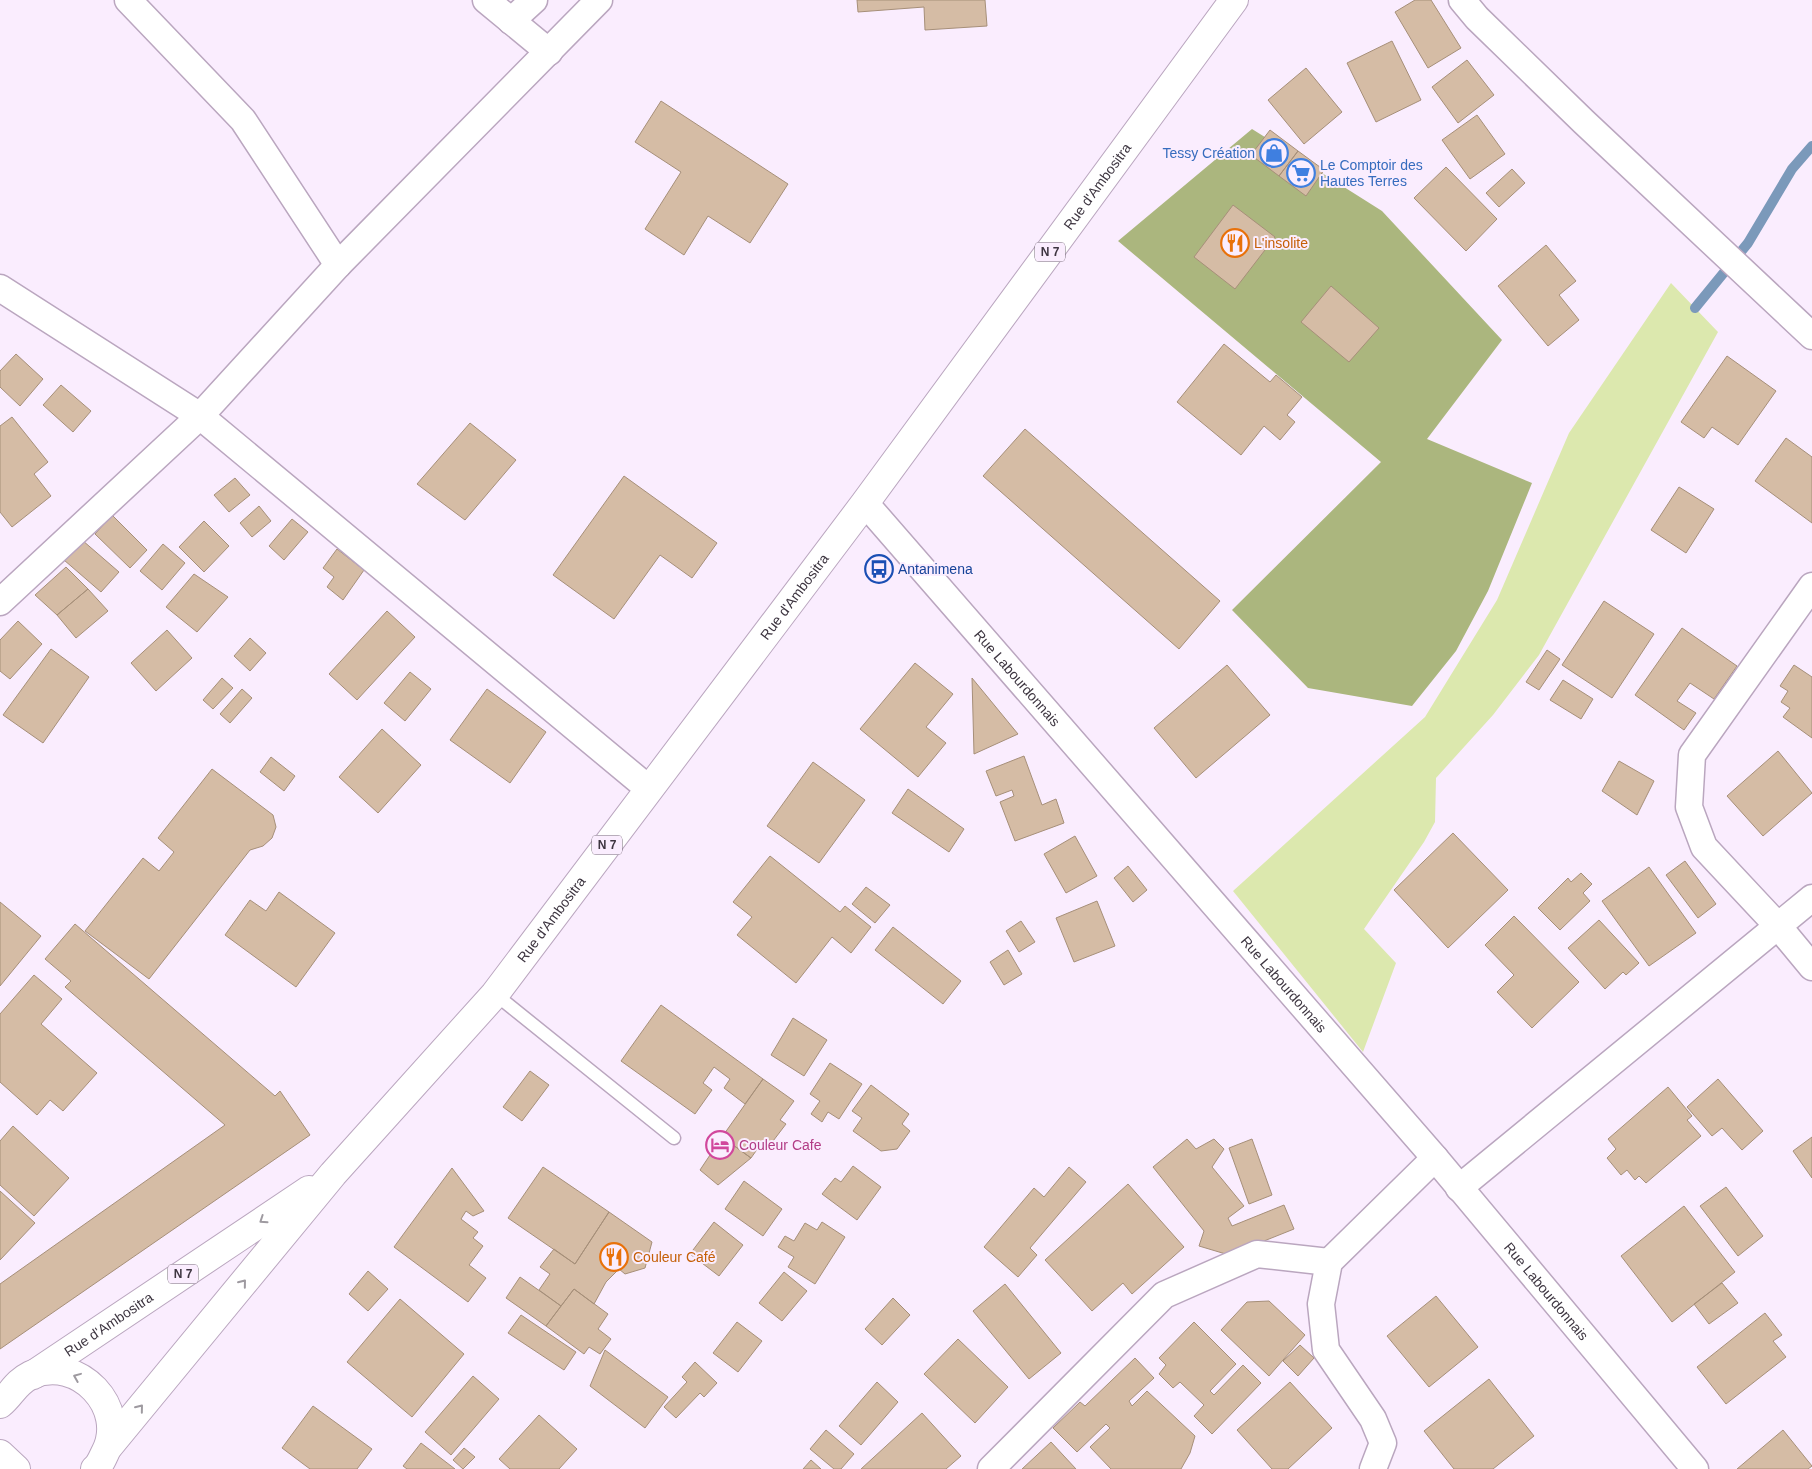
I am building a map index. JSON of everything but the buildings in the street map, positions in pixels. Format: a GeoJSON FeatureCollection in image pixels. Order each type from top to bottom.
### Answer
{"type":"FeatureCollection","features":[{"type":"Feature","properties":{"kind":"main road","name":"Rue d'Ambositra"},"geometry":{"type":"LineString","coordinates":[[109,1446],[333,1174],[495,994],[865,503],[1234,0]]}},
{"type":"Feature","properties":{"kind":"main road","name":"Rue d'Ambositra"},"geometry":{"type":"LineString","coordinates":[[33,1374],[333,1174]]}},
{"type":"Feature","properties":{"kind":"main road"},"geometry":{"type":"LineString","coordinates":[[33,1374],[58,1370],[83,1378],[102,1396],[111,1420],[109,1446]]}},
{"type":"Feature","properties":{"kind":"main road","name":"N 7"},"geometry":{"type":"LineString","coordinates":[[1,1406],[15,1385],[33,1374]]}},
{"type":"Feature","properties":{"kind":"main road","name":"N 7"},"geometry":{"type":"LineString","coordinates":[[94,1469],[109,1446]]}},
{"type":"Feature","properties":{"kind":"street"},"geometry":{"type":"LineString","coordinates":[[128,0],[243,120],[338,265]]}},
{"type":"Feature","properties":{"kind":"street"},"geometry":{"type":"LineString","coordinates":[[486,0],[550,52]]}},
{"type":"Feature","properties":{"kind":"street"},"geometry":{"type":"LineString","coordinates":[[512,21],[534,0]]}},
{"type":"Feature","properties":{"kind":"street"},"geometry":{"type":"LineString","coordinates":[[0,602],[200,416],[338,265],[600,0]]}},
{"type":"Feature","properties":{"kind":"street"},"geometry":{"type":"LineString","coordinates":[[1462,0],[1477,18],[1584,122],[1812,336]]}},
{"type":"Feature","properties":{"kind":"street"},"geometry":{"type":"LineString","coordinates":[[0,288],[200,416],[650,789]]}},
{"type":"Feature","properties":{"kind":"street","name":"Rue Labourdonnais"},"geometry":{"type":"LineString","coordinates":[[865,503],[1435,1158],[1695,1469]]}},
{"type":"Feature","properties":{"kind":"street"},"geometry":{"type":"LineString","coordinates":[[1812,586],[1692,754],[1689,807],[1704,846],[1778,926],[1812,967]]}},
{"type":"Feature","properties":{"kind":"street"},"geometry":{"type":"LineString","coordinates":[[1459,1188],[1812,898]]}},
{"type":"Feature","properties":{"kind":"street"},"geometry":{"type":"LineString","coordinates":[[1373,1469],[1382,1443],[1373,1419],[1326,1350],[1321,1304],[1329,1262],[1435,1158]]}},
{"type":"Feature","properties":{"kind":"street"},"geometry":{"type":"LineString","coordinates":[[990,1469],[1164,1294],[1257,1254],[1329,1262]]}},
{"type":"Feature","properties":{"kind":"lane"},"geometry":{"type":"LineString","coordinates":[[495,994],[674,1138]]}},
{"type":"Feature","properties":{"kind":"green space"},"geometry":{"type":"Polygon","coordinates":[[[1252,129],[1382,211],[1502,340],[1427,439],[1532,483],[1488,591],[1456,651],[1412,706],[1308,688],[1232,610],[1381,462],[1118,241],[1252,129]]]}},
{"type":"Feature","properties":{"kind":"green space"},"geometry":{"type":"Polygon","coordinates":[[[1671,283],[1718,332],[1539,655],[1493,715],[1436,778],[1435,822],[1424,842],[1364,929],[1396,963],[1363,1052],[1233,891],[1425,717],[1497,600],[1569,433],[1671,283]]]}},
{"type":"Feature","properties":{"kind":"waterway"},"geometry":{"type":"LineString","coordinates":[[1695,308],[1748,243],[1792,169],[1812,146]]}},
{"type":"Feature","properties":{"kind":"place","name":"Tessy Création"},"geometry":{"type":"Point","coordinates":[1274,153]}},
{"type":"Feature","properties":{"kind":"place","name":"Le Comptoir des Hautes Terres"},"geometry":{"type":"Point","coordinates":[1301,173]}},
{"type":"Feature","properties":{"kind":"place","name":"L'insolite"},"geometry":{"type":"Point","coordinates":[1235,243]}},
{"type":"Feature","properties":{"kind":"place","name":"Antanimena"},"geometry":{"type":"Point","coordinates":[879,569]}},
{"type":"Feature","properties":{"kind":"place","name":"Couleur Cafe"},"geometry":{"type":"Point","coordinates":[720,1145]}},
{"type":"Feature","properties":{"kind":"place","name":"Couleur Café"},"geometry":{"type":"Point","coordinates":[614,1257]}}]}
